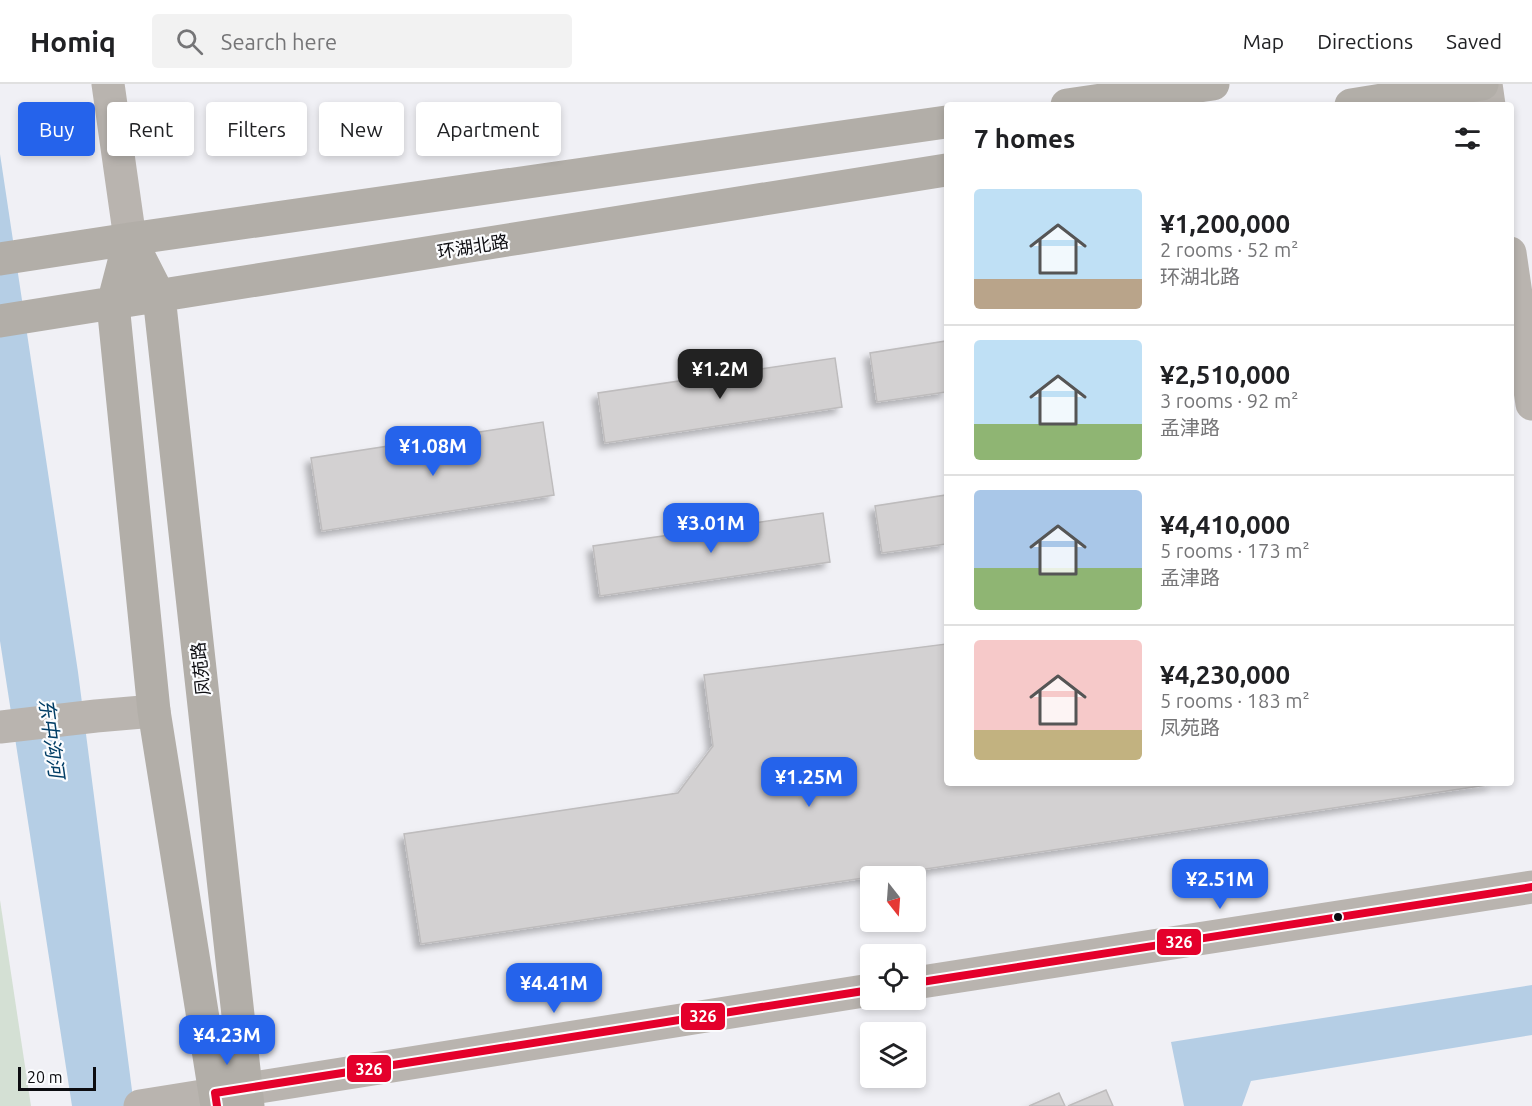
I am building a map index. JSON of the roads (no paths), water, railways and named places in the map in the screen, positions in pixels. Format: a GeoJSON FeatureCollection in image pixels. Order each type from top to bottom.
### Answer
{"type":"FeatureCollection","features":[{"type":"Feature","properties":{"kind":"main road"},"geometry":{"type":"LineString","coordinates":[[1087,102],[1213,84]]}},
{"type":"Feature","properties":{"kind":"main road"},"geometry":{"type":"LineString","coordinates":[[1370,102],[1484,84]]}},
{"type":"Feature","properties":{"kind":"main road"},"geometry":{"type":"LineString","coordinates":[[0,259],[944,122]]}},
{"type":"Feature","properties":{"kind":"main road","name":"环湖北路"},"geometry":{"type":"LineString","coordinates":[[0,321],[944,170]]}},
{"type":"Feature","properties":{"kind":"main road","name":"凤苑路"},"geometry":{"type":"LineString","coordinates":[[130,239],[159,296],[232,1098]]}},
{"type":"Feature","properties":{"kind":"main road","name":"凤苑路"},"geometry":{"type":"LineString","coordinates":[[130,239],[113,304],[154,711],[232,1098]]}},
{"type":"Feature","properties":{"kind":"street","name":"凤苑路"},"geometry":{"type":"LineString","coordinates":[[108,84],[130,239]]}},
{"type":"Feature","properties":{"kind":"street"},"geometry":{"type":"LineString","coordinates":[[1484,84],[1489,102]]}},
{"type":"Feature","properties":{"kind":"street"},"geometry":{"type":"LineString","coordinates":[[1514,280],[1532,404]]}},
{"type":"Feature","properties":{"kind":"street"},"geometry":{"type":"LineString","coordinates":[[0,727],[154,711]]}},
{"type":"Feature","properties":{"kind":"street"},"geometry":{"type":"LineString","coordinates":[[926,981],[1532,887]]}},
{"type":"Feature","properties":{"kind":"street"},"geometry":{"type":"LineString","coordinates":[[146,1105],[232,1098],[860,992]]}},
{"type":"Feature","properties":{"kind":"water","name":"东中沟河"},"geometry":{"type":"Polygon","coordinates":[[[0,154],[78,672],[134,1106],[72,1106],[0,641],[0,154]]]}},
{"type":"Feature","properties":{"kind":"water"},"geometry":{"type":"Polygon","coordinates":[[[1532,985],[1532,1035],[1251,1081],[1242,1106],[1184,1106],[1171,1042],[1532,985]]]}}]}
